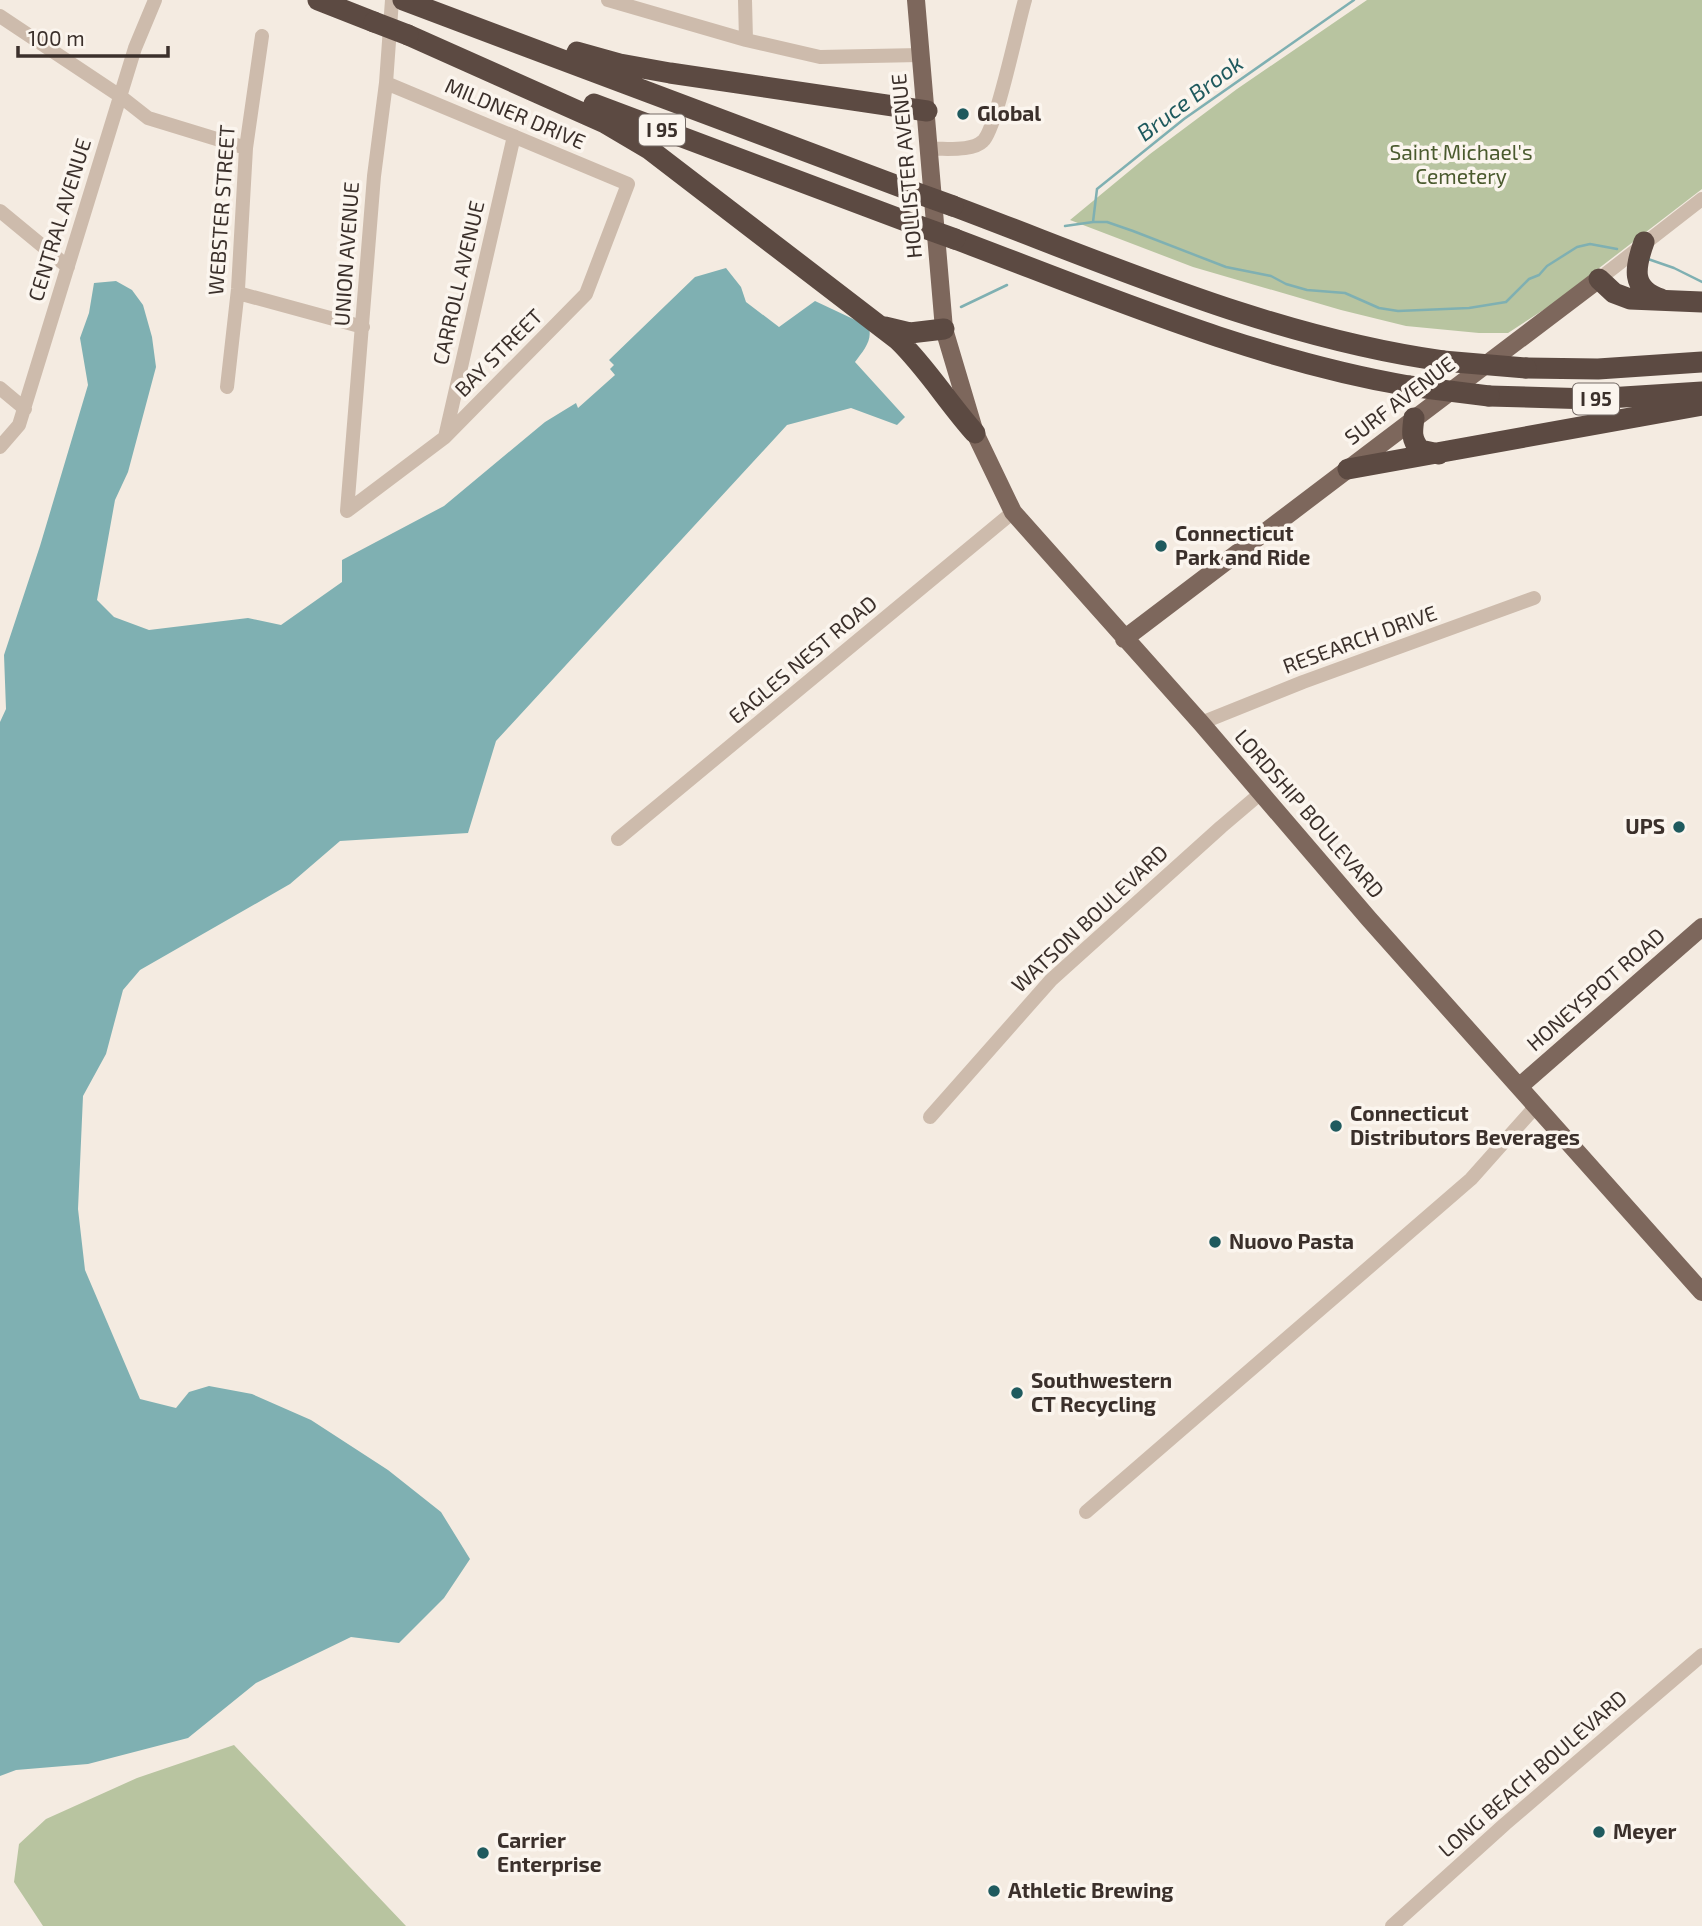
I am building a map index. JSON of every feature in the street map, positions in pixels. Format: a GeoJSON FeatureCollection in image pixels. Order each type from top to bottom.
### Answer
{"type":"FeatureCollection","features":[{"type":"Feature","properties":{"kind":"highway","name":"I 95"},"geometry":{"type":"LineString","coordinates":[[317,0],[1243,346],[1311,366],[1409,386],[1489,396],[1592,399],[1702,392]]}},
{"type":"Feature","properties":{"kind":"highway","name":"I 95"},"geometry":{"type":"LineString","coordinates":[[402,1],[1250,317],[1357,346],[1443,360],[1526,368],[1610,369],[1702,362]]}},
{"type":"Feature","properties":{"kind":"highway"},"geometry":{"type":"LineString","coordinates":[[402,1],[498,25],[637,68],[927,111]]}},
{"type":"Feature","properties":{"kind":"highway"},"geometry":{"type":"LineString","coordinates":[[408,34],[597,119],[634,139],[880,324],[924,366],[946,399],[975,433]]}},
{"type":"Feature","properties":{"kind":"highway"},"geometry":{"type":"LineString","coordinates":[[1644,242],[1638,262],[1637,279],[1643,289],[1663,300]]}},
{"type":"Feature","properties":{"kind":"highway"},"geometry":{"type":"LineString","coordinates":[[1598,279],[1623,297],[1702,302]]}},
{"type":"Feature","properties":{"kind":"highway"},"geometry":{"type":"LineString","coordinates":[[880,324],[904,333],[944,329]]}},
{"type":"Feature","properties":{"kind":"highway"},"geometry":{"type":"LineString","coordinates":[[1348,469],[1702,405]]}},
{"type":"Feature","properties":{"kind":"highway"},"geometry":{"type":"LineString","coordinates":[[1414,418],[1414,443],[1420,450],[1439,454]]}},
{"type":"Feature","properties":{"kind":"main road","name":"HOLLISTER AVENUE"},"geometry":{"type":"LineString","coordinates":[[916,0],[944,329]]}},
{"type":"Feature","properties":{"kind":"main road","name":"SURF AVENUE"},"geometry":{"type":"LineString","coordinates":[[1124,639],[1598,279]]}},
{"type":"Feature","properties":{"kind":"main road","name":"LORDSHIP BOULEVARD"},"geometry":{"type":"LineString","coordinates":[[944,329],[975,433],[1013,512],[1201,723],[1369,919],[1702,1292]]}},
{"type":"Feature","properties":{"kind":"main road","name":"HONEYSPOT ROAD"},"geometry":{"type":"LineString","coordinates":[[1520,1086],[1702,927]]}},
{"type":"Feature","properties":{"kind":"street","name":"CENTRAL AVENUE"},"geometry":{"type":"LineString","coordinates":[[0,447],[19,425],[25,409],[140,33],[155,0]]}},
{"type":"Feature","properties":{"kind":"street"},"geometry":{"type":"LineString","coordinates":[[608,0],[746,40],[820,58],[920,55]]}},
{"type":"Feature","properties":{"kind":"street"},"geometry":{"type":"LineString","coordinates":[[745,0],[746,40]]}},
{"type":"Feature","properties":{"kind":"street"},"geometry":{"type":"LineString","coordinates":[[930,149],[970,147],[984,141],[995,115],[1025,0]]}},
{"type":"Feature","properties":{"kind":"street","name":"UNION AVENUE"},"geometry":{"type":"LineString","coordinates":[[347,511],[374,176],[386,83],[402,1]]}},
{"type":"Feature","properties":{"kind":"street"},"geometry":{"type":"LineString","coordinates":[[0,16],[120,96],[148,118],[246,148]]}},
{"type":"Feature","properties":{"kind":"street","name":"WEBSTER STREET"},"geometry":{"type":"LineString","coordinates":[[227,387],[238,293],[246,148],[262,36]]}},
{"type":"Feature","properties":{"kind":"street","name":"MILDNER DRIVE"},"geometry":{"type":"LineString","coordinates":[[386,83],[628,184]]}},
{"type":"Feature","properties":{"kind":"street","name":"CARROLL AVENUE"},"geometry":{"type":"LineString","coordinates":[[444,438],[514,136]]}},
{"type":"Feature","properties":{"kind":"street","name":"BAY STREET"},"geometry":{"type":"LineString","coordinates":[[347,511],[444,438],[586,294],[628,184]]}},
{"type":"Feature","properties":{"kind":"street","name":"SURF AVENUE"},"geometry":{"type":"LineString","coordinates":[[1598,279],[1702,199]]}},
{"type":"Feature","properties":{"kind":"street"},"geometry":{"type":"LineString","coordinates":[[0,211],[68,267]]}},
{"type":"Feature","properties":{"kind":"street"},"geometry":{"type":"LineString","coordinates":[[238,293],[363,327]]}},
{"type":"Feature","properties":{"kind":"street"},"geometry":{"type":"LineString","coordinates":[[0,388],[25,409]]}},
{"type":"Feature","properties":{"kind":"street","name":"EAGLES NEST ROAD"},"geometry":{"type":"LineString","coordinates":[[618,839],[1013,512]]}},
{"type":"Feature","properties":{"kind":"street","name":"RESEARCH DRIVE"},"geometry":{"type":"LineString","coordinates":[[1201,723],[1303,682],[1534,598]]}},
{"type":"Feature","properties":{"kind":"street","name":"WATSON BOULEVARD"},"geometry":{"type":"LineString","coordinates":[[930,1117],[1051,980],[1261,793]]}},
{"type":"Feature","properties":{"kind":"street"},"geometry":{"type":"LineString","coordinates":[[1086,1512],[1471,1179],[1537,1105]]}},
{"type":"Feature","properties":{"kind":"street","name":"LONG BEACH BOULEVARD"},"geometry":{"type":"LineString","coordinates":[[1392,1926],[1504,1824],[1702,1655]]}},
{"type":"Feature","properties":{"kind":"green space","name":"Saint Michael's Cemetery"},"geometry":{"type":"Polygon","coordinates":[[[1367,0],[1702,0],[1702,189],[1551,305],[1508,333],[1406,326],[1341,310],[1193,267],[1070,220],[1150,154],[1237,89],[1367,0]]]}},
{"type":"Feature","properties":{"kind":"green space"},"geometry":{"type":"Polygon","coordinates":[[[234,1745],[406,1926],[43,1926],[14,1882],[19,1844],[46,1819],[137,1778],[234,1745]]]}},
{"type":"Feature","properties":{"kind":"water"},"geometry":{"type":"Polygon","coordinates":[[[726,268],[741,287],[746,302],[779,327],[815,301],[868,326],[869,340],[855,362],[905,417],[897,425],[851,408],[787,425],[496,741],[468,833],[340,841],[290,884],[140,970],[123,990],[106,1054],[83,1096],[78,1209],[85,1270],[140,1399],[176,1408],[189,1392],[209,1386],[252,1394],[311,1420],[388,1470],[441,1512],[470,1559],[444,1598],[399,1643],[351,1637],[256,1683],[188,1738],[88,1764],[16,1770],[0,1776],[0,722],[6,709],[4,655],[88,385],[80,338],[89,313],[94,283],[116,281],[132,290],[143,305],[152,337],[156,367],[128,472],[115,500],[97,600],[114,617],[149,630],[248,618],[281,625],[342,582],[342,560],[444,506],[545,422],[576,403],[578,408],[615,375],[610,369],[614,365],[609,360],[695,277],[726,268]]]}},
{"type":"Feature","properties":{"kind":"waterway","name":"Bruce Brook"},"geometry":{"type":"LineString","coordinates":[[1065,226],[1093,222],[1097,189],[1184,119],[1354,0]]}},
{"type":"Feature","properties":{"kind":"waterway"},"geometry":{"type":"LineString","coordinates":[[1093,222],[1107,222],[1226,267],[1271,276],[1307,290],[1345,293],[1379,308],[1398,311],[1469,308],[1506,302],[1529,279],[1539,275],[1547,266],[1577,247],[1590,244],[1617,249]]}},
{"type":"Feature","properties":{"kind":"waterway"},"geometry":{"type":"LineString","coordinates":[[1648,259],[1702,282]]}},
{"type":"Feature","properties":{"kind":"waterway","name":"Bruce Brook"},"geometry":{"type":"LineString","coordinates":[[961,307],[1007,285]]}},
{"type":"Feature","properties":{"kind":"place","name":"Global"},"geometry":{"type":"Point","coordinates":[963,114]}},
{"type":"Feature","properties":{"kind":"place","name":"Connecticut Park and Ride"},"geometry":{"type":"Point","coordinates":[1161,546]}},
{"type":"Feature","properties":{"kind":"place","name":"UPS"},"geometry":{"type":"Point","coordinates":[1679,827]}},
{"type":"Feature","properties":{"kind":"place","name":"Connecticut Distributors Beverages"},"geometry":{"type":"Point","coordinates":[1336,1126]}},
{"type":"Feature","properties":{"kind":"place","name":"Nuovo Pasta"},"geometry":{"type":"Point","coordinates":[1215,1242]}},
{"type":"Feature","properties":{"kind":"place","name":"Southwestern CT Recycling"},"geometry":{"type":"Point","coordinates":[1017,1393]}},
{"type":"Feature","properties":{"kind":"place","name":"Meyer"},"geometry":{"type":"Point","coordinates":[1599,1832]}},
{"type":"Feature","properties":{"kind":"place","name":"Carrier Enterprise"},"geometry":{"type":"Point","coordinates":[483,1853]}},
{"type":"Feature","properties":{"kind":"place","name":"Athletic Brewing"},"geometry":{"type":"Point","coordinates":[994,1891]}}]}
